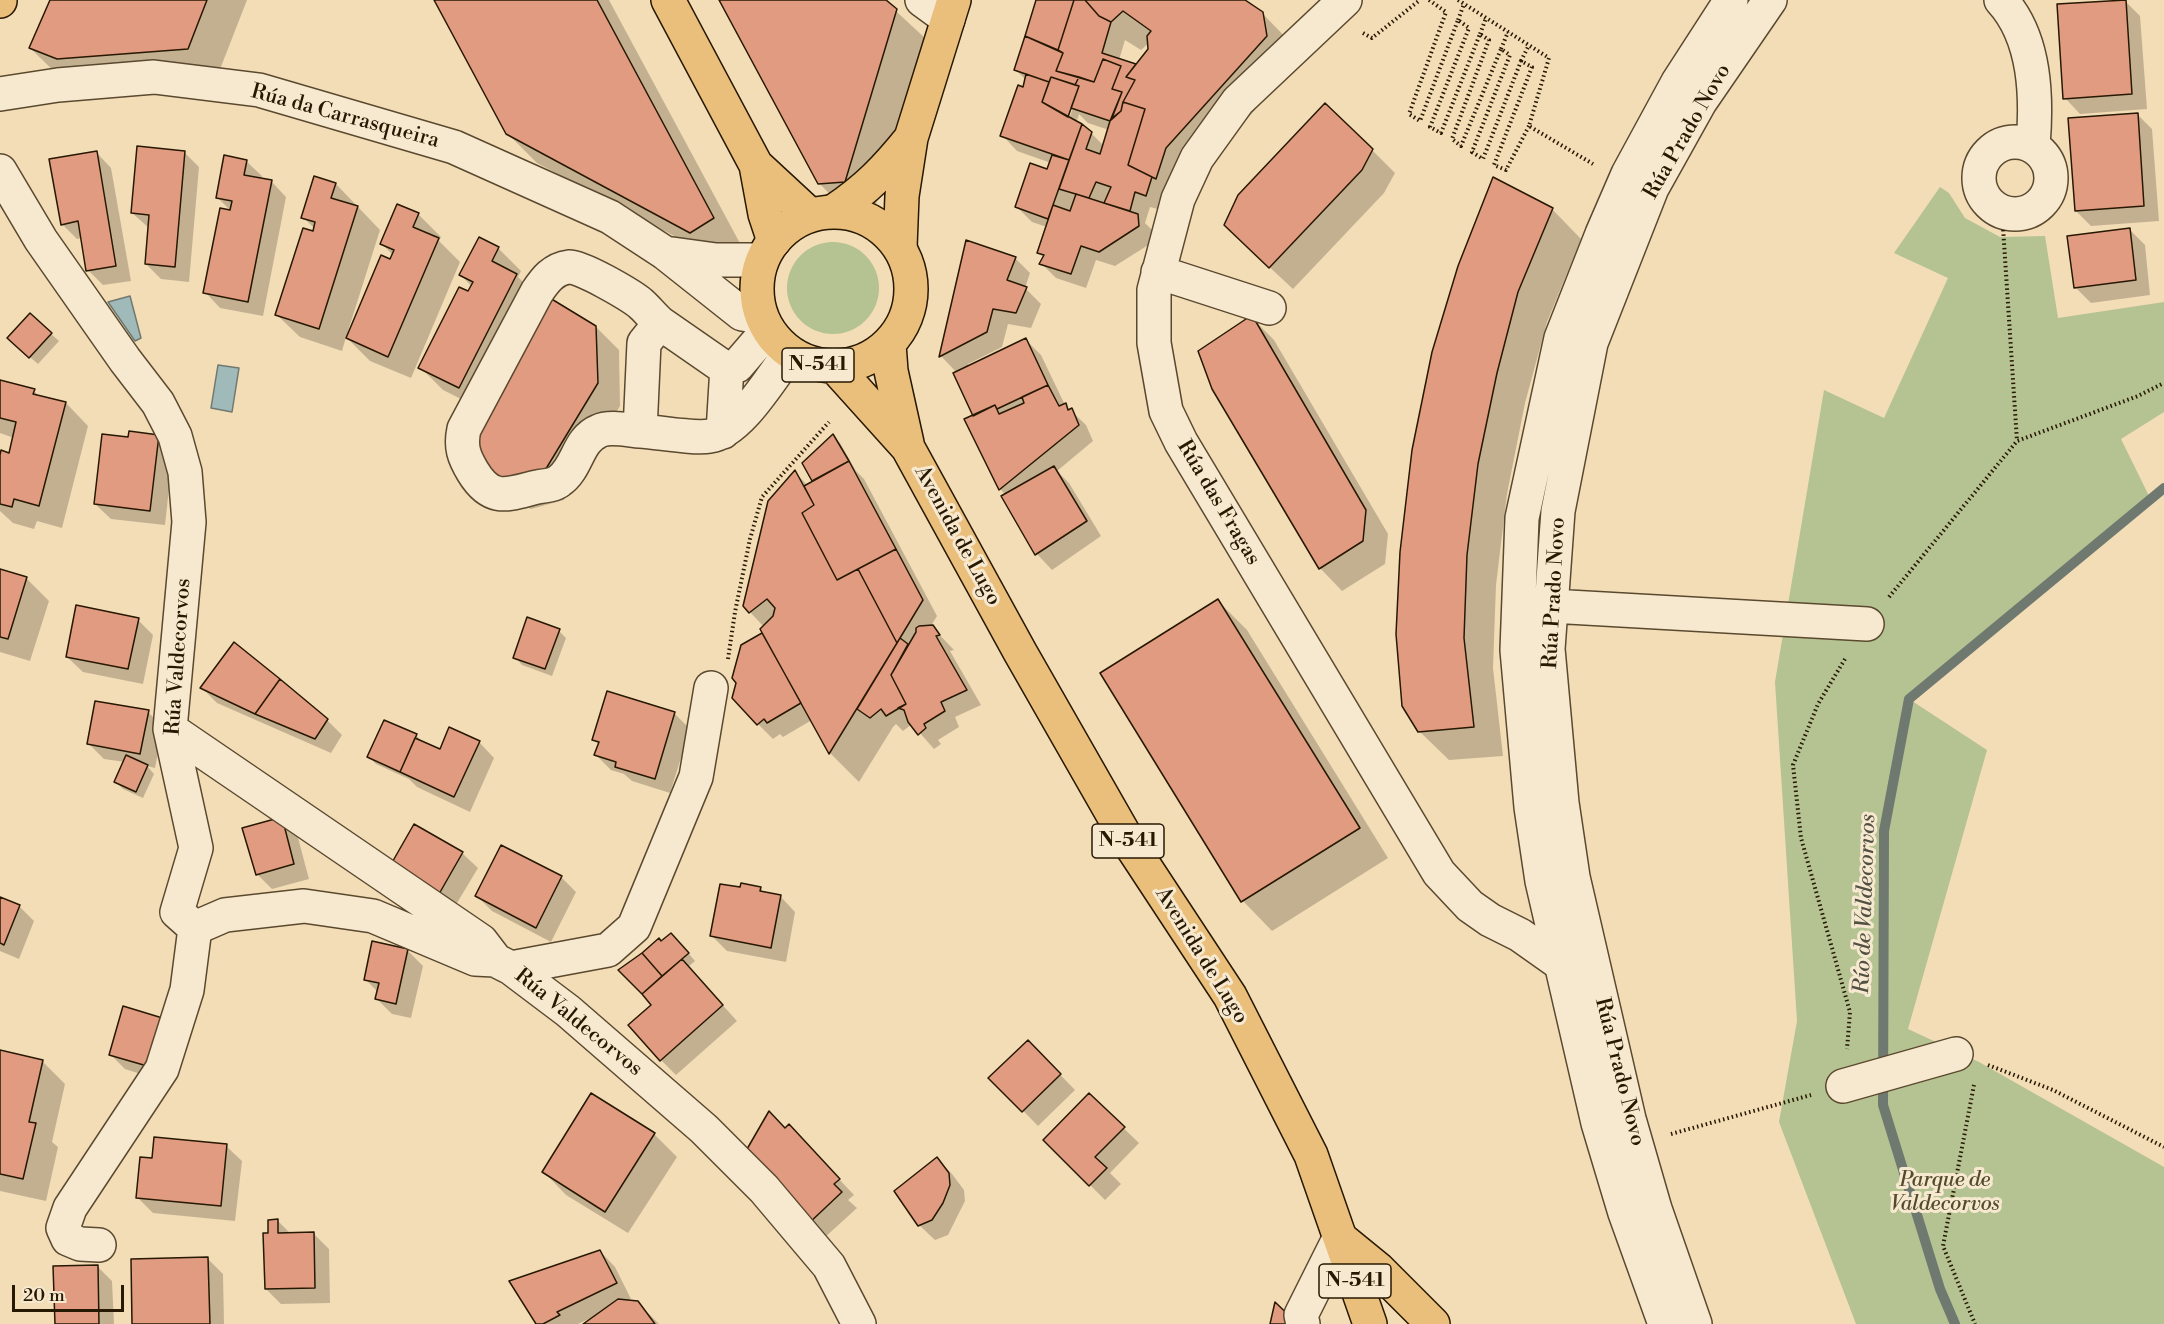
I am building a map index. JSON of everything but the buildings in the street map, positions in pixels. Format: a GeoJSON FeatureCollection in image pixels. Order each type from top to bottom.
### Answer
{"type":"FeatureCollection","features":[{"type":"Feature","properties":{"kind":"main road"},"geometry":{"type":"LineString","coordinates":[[668,0],[756,165],[765,214],[768,250]]}},
{"type":"Feature","properties":{"kind":"main road"},"geometry":{"type":"LineString","coordinates":[[900,247],[902,196],[911,138],[941,6]]}},
{"type":"Feature","properties":{"kind":"main road"},"geometry":{"type":"LineString","coordinates":[[764,323],[756,297],[757,279],[768,250],[790,225],[822,213],[859,194],[876,180],[911,138]]}},
{"type":"Feature","properties":{"kind":"main road"},"geometry":{"type":"LineString","coordinates":[[756,165],[822,213]]}},
{"type":"Feature","properties":{"kind":"main road","name":"N-541"},"geometry":{"type":"LineString","coordinates":[[764,323],[790,353],[803,361],[835,367],[856,364],[872,357],[889,344],[901,328],[909,309],[912,287],[908,264],[900,247],[888,232],[874,222],[853,213],[822,213]]}},
{"type":"Feature","properties":{"kind":"main road","name":"Avenida de Lugo"},"geometry":{"type":"LineString","coordinates":[[889,344],[891,371],[908,448]]}},
{"type":"Feature","properties":{"kind":"main road","name":"Avenida de Lugo"},"geometry":{"type":"LineString","coordinates":[[835,367],[908,448],[1128,841],[1230,996],[1311,1155],[1370,1324]]}},
{"type":"Feature","properties":{"kind":"main road"},"geometry":{"type":"LineString","coordinates":[[1340,1238],[1378,1269],[1433,1324]]}},
{"type":"Feature","properties":{"kind":"street","name":"Rúa Prado Novo"},"geometry":{"type":"LineString","coordinates":[[1665,1324],[1625,1213],[1598,1123],[1542,881],[1532,807],[1517,650],[1522,518],[1561,338],[1602,234],[1628,174],[1678,82],[1731,0]]}},
{"type":"Feature","properties":{"kind":"street","name":"Rúa Prado Novo"},"geometry":{"type":"LineString","coordinates":[[1695,1324],[1655,1209],[1636,1144],[1573,877],[1562,803],[1548,649],[1558,511],[1591,343],[1652,188],[1700,102],[1770,0]]}},
{"type":"Feature","properties":{"kind":"street"},"geometry":{"type":"LineString","coordinates":[[2001,0],[2010,9],[2033,70],[2036,112],[2033,146]]}},
{"type":"Feature","properties":{"kind":"street","name":"Rúa das Fragas"},"geometry":{"type":"LineString","coordinates":[[1328,5],[1238,101],[1197,158],[1178,199],[1154,290],[1154,343],[1166,411],[1181,442],[1439,873],[1470,906],[1490,920],[1520,935],[1561,964]]}},
{"type":"Feature","properties":{"kind":"street","name":"Rúa da Carrasqueira"},"geometry":{"type":"LineString","coordinates":[[0,94],[58,85],[154,77],[259,90],[454,147],[610,217],[665,253],[742,314],[764,323]]}},
{"type":"Feature","properties":{"kind":"street"},"geometry":{"type":"LineString","coordinates":[[2009,142],[2022,142],[2033,146],[2047,161],[2051,180],[2048,192],[2036,208],[2018,215],[2002,212],[1990,205],[1982,194],[1978,176],[1986,156],[1996,147],[2009,142]]}},
{"type":"Feature","properties":{"kind":"street","name":"Rúa Valdecorvos"},"geometry":{"type":"LineString","coordinates":[[0,171],[41,240],[158,403],[175,436],[185,472],[189,522],[170,729],[196,848],[177,912],[195,928],[225,915],[304,906],[373,916],[475,959],[503,964],[568,1011],[704,1129],[764,1189],[829,1266],[860,1324]]}},
{"type":"Feature","properties":{"kind":"street","name":"Rúa da Carrasqueira"},"geometry":{"type":"LineString","coordinates":[[665,253],[716,260],[768,250]]}},
{"type":"Feature","properties":{"kind":"street"},"geometry":{"type":"LineString","coordinates":[[764,323],[736,366],[727,367],[660,323],[639,302],[583,270],[568,267],[555,271],[546,278],[537,292],[464,429],[461,442],[463,455],[477,478],[488,490],[501,495],[558,482],[567,474],[583,443],[602,429],[710,436],[723,432],[733,426],[744,414],[790,353]]}},
{"type":"Feature","properties":{"kind":"street"},"geometry":{"type":"LineString","coordinates":[[1158,272],[1269,308]]}},
{"type":"Feature","properties":{"kind":"street"},"geometry":{"type":"LineString","coordinates":[[640,431],[644,344],[660,323]]}},
{"type":"Feature","properties":{"kind":"street"},"geometry":{"type":"LineString","coordinates":[[723,432],[727,367]]}},
{"type":"Feature","properties":{"kind":"street"},"geometry":{"type":"LineString","coordinates":[[1551,606],[1867,624]]}},
{"type":"Feature","properties":{"kind":"street"},"geometry":{"type":"LineString","coordinates":[[170,729],[481,941],[503,964],[608,950],[634,927],[696,777],[711,688]]}},
{"type":"Feature","properties":{"kind":"street"},"geometry":{"type":"LineString","coordinates":[[99,1245],[80,1244],[68,1239],[63,1228],[70,1209],[162,1069],[187,990],[195,928]]}},
{"type":"Feature","properties":{"kind":"street"},"geometry":{"type":"LineString","coordinates":[[1843,1086],[1967,1058]]}},
{"type":"Feature","properties":{"kind":"street"},"geometry":{"type":"LineString","coordinates":[[1304,1324],[1301,1315],[1340,1238]]}},
{"type":"Feature","properties":{"kind":"path"},"geometry":{"type":"LineString","coordinates":[[1428,0],[1446,12],[1409,114],[1420,121],[1464,4]]}},
{"type":"Feature","properties":{"kind":"path"},"geometry":{"type":"LineString","coordinates":[[1458,0],[1549,58],[1529,126],[1506,170],[1494,165],[1532,67],[1521,61]]}},
{"type":"Feature","properties":{"kind":"path"},"geometry":{"type":"LineString","coordinates":[[1458,20],[1469,28],[1430,127],[1441,133],[1486,18]]}},
{"type":"Feature","properties":{"kind":"path"},"geometry":{"type":"LineString","coordinates":[[1480,34],[1489,40],[1452,139],[1461,146],[1508,32]]}},
{"type":"Feature","properties":{"kind":"path"},"geometry":{"type":"LineString","coordinates":[[1501,49],[1510,55],[1472,152],[1483,159],[1529,45]]}},
{"type":"Feature","properties":{"kind":"path"},"geometry":{"type":"LineString","coordinates":[[1529,126],[1598,167]]}},
{"type":"Feature","properties":{"kind":"path"},"geometry":{"type":"LineString","coordinates":[[2002,212],[2018,441]]}},
{"type":"Feature","properties":{"kind":"path"},"geometry":{"type":"LineString","coordinates":[[1636,1144],[1843,1086],[1850,1012],[1801,838],[1793,765],[1818,704],[1867,624],[2018,441],[2138,396],[2164,383]]}},
{"type":"Feature","properties":{"kind":"path"},"geometry":{"type":"LineString","coordinates":[[711,688],[725,681],[737,601],[762,496],[829,422]]}},
{"type":"Feature","properties":{"kind":"path"},"geometry":{"type":"LineString","coordinates":[[1975,1324],[1943,1246],[1967,1058],[2053,1090],[2164,1147]]}},
{"type":"Feature","properties":{"kind":"green space","name":"Parque de Valdecorvos"},"geometry":{"type":"Polygon","coordinates":[[[1940,187],[1949,193],[1965,218],[2000,237],[2045,236],[2058,318],[2164,302],[2164,412],[2121,439],[2150,498],[1909,699],[1987,750],[1908,1029],[1979,1062],[2164,1167],[2164,1324],[1856,1324],[1779,1122],[1797,1021],[1775,682],[1824,390],[1884,418],[1948,278],[1894,253],[1940,187]]]}},
{"type":"Feature","properties":{"kind":"green space"},"geometry":{"type":"Polygon","coordinates":[[[833,242],[851,245],[866,255],[876,270],[879,288],[876,306],[866,321],[851,331],[833,334],[815,331],[800,321],[790,306],[787,288],[790,270],[800,255],[815,245],[833,242]]]}},
{"type":"Feature","properties":{"kind":"water"},"geometry":{"type":"Polygon","coordinates":[[[130,296],[141,338],[135,341],[108,302],[130,296]]]}},
{"type":"Feature","properties":{"kind":"water"},"geometry":{"type":"Polygon","coordinates":[[[218,365],[239,368],[232,412],[211,408],[218,365]]]}},
{"type":"Feature","properties":{"kind":"waterway","name":"Río de Valdecorvos"},"geometry":{"type":"LineString","coordinates":[[1955,1324],[1940,1289],[1883,1105],[1884,831],[1909,699],[2164,488]]}}]}
